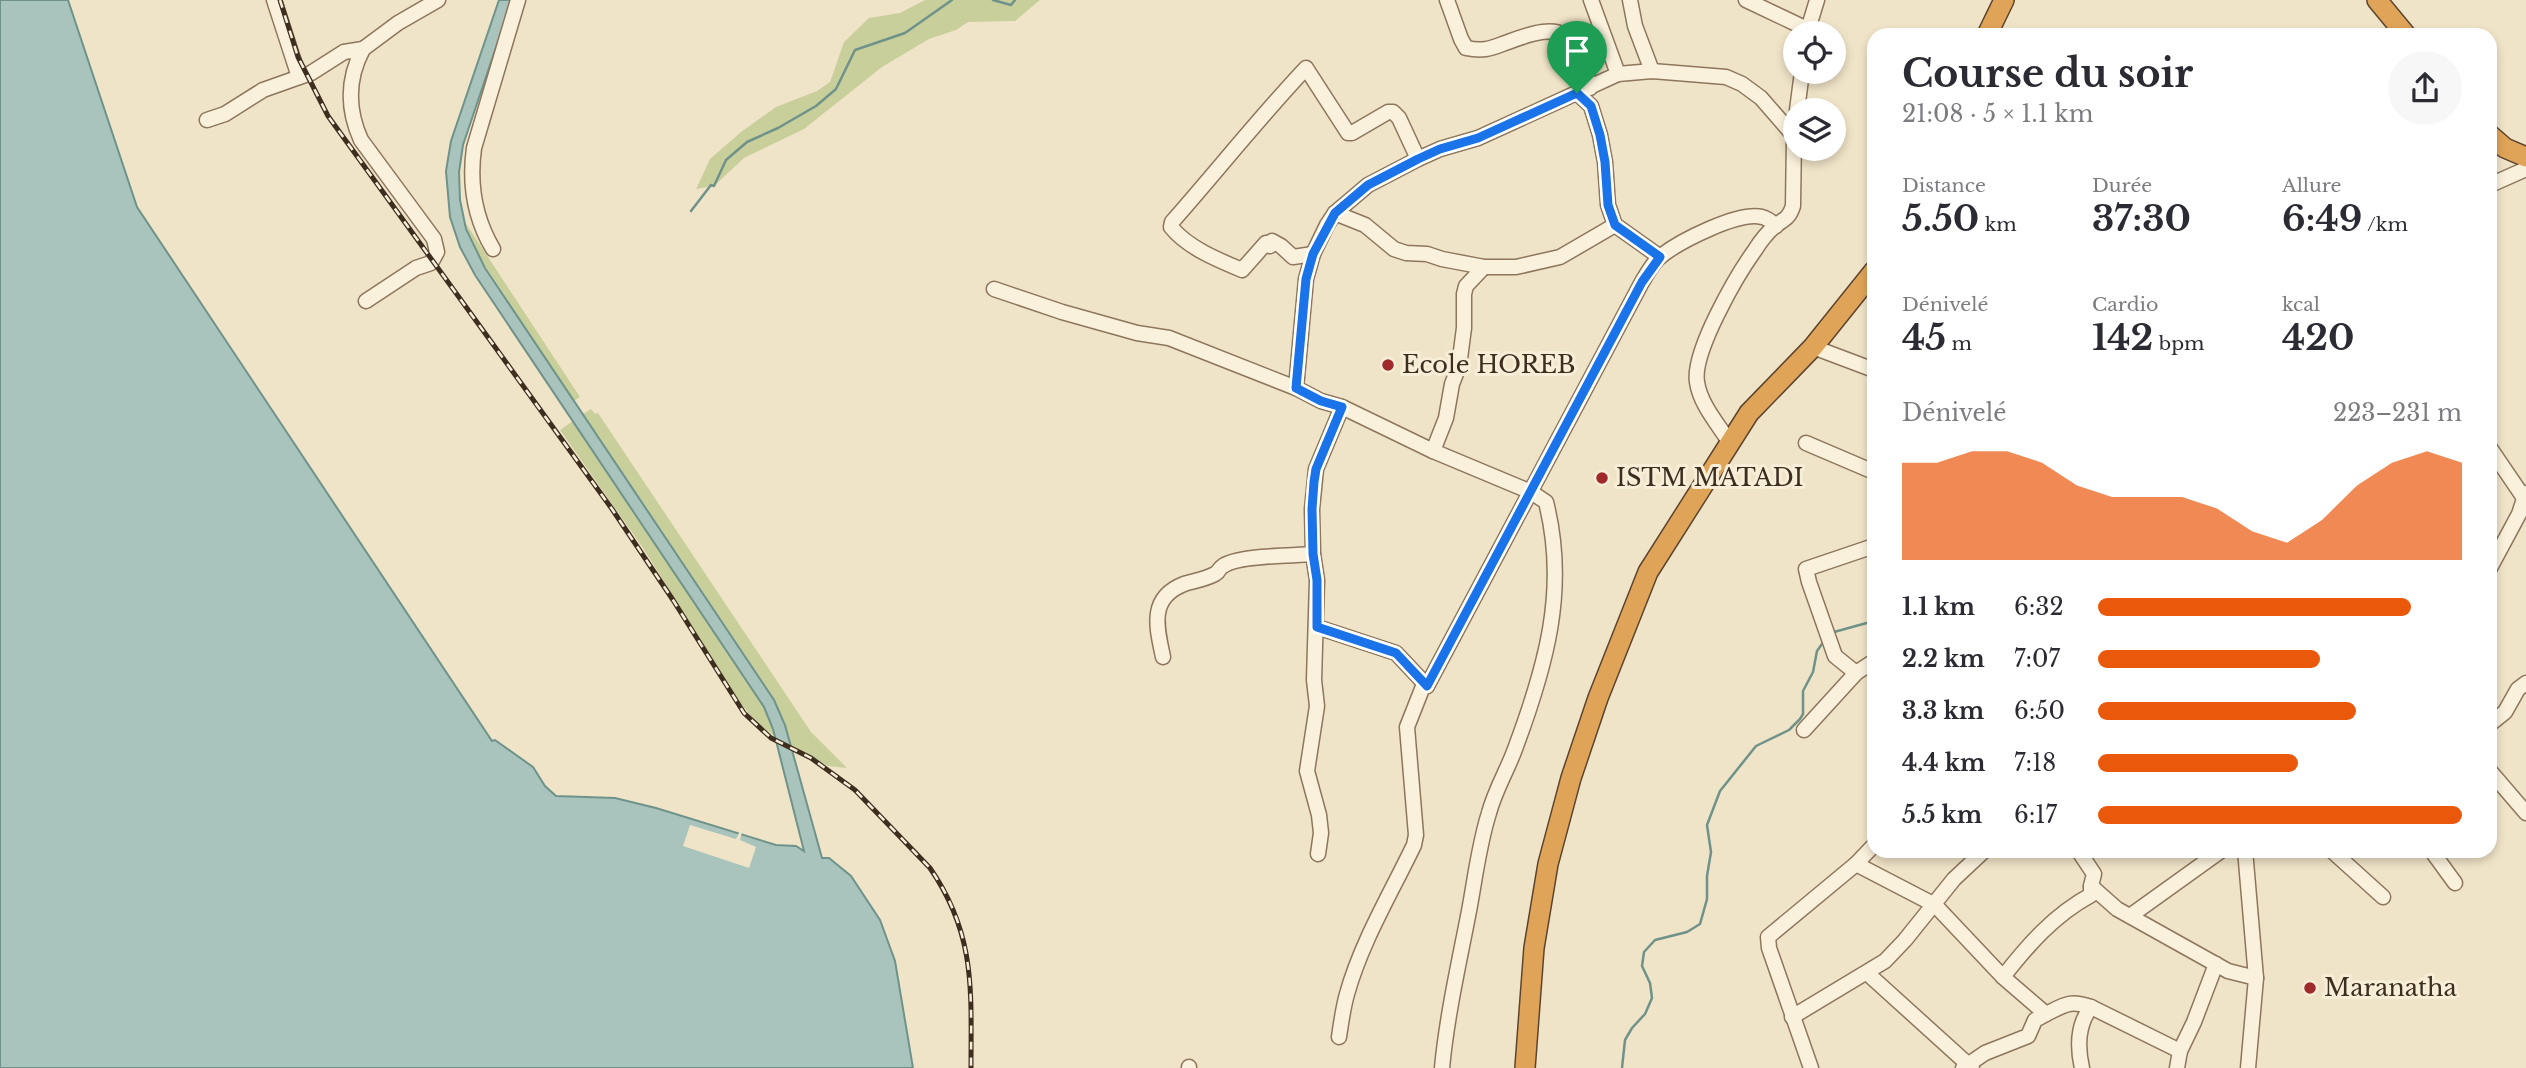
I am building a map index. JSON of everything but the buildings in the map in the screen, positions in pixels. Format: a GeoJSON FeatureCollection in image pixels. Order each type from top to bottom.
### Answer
{"type":"FeatureCollection","features":[{"type":"Feature","properties":{"kind":"highway"},"geometry":{"type":"LineString","coordinates":[[1990,28],[2004,0]]}},
{"type":"Feature","properties":{"kind":"highway"},"geometry":{"type":"LineString","coordinates":[[2376,0],[2400,28]]}},
{"type":"Feature","properties":{"kind":"highway"},"geometry":{"type":"LineString","coordinates":[[2497,141],[2505,148],[2526,157]]}},
{"type":"Feature","properties":{"kind":"highway"},"geometry":{"type":"LineString","coordinates":[[1525,1068],[1534,948],[1548,864],[1571,778],[1598,698],[1648,572],[1749,414],[1813,347],[1867,280]]}},
{"type":"Feature","properties":{"kind":"street"},"geometry":{"type":"LineString","coordinates":[[274,0],[299,77]]}},
{"type":"Feature","properties":{"kind":"street"},"geometry":{"type":"LineString","coordinates":[[208,120],[225,114],[262,90],[311,72],[344,52],[363,49],[398,23],[439,0]]}},
{"type":"Feature","properties":{"kind":"street"},"geometry":{"type":"LineString","coordinates":[[493,249],[482,228],[475,205],[472,162],[518,0]]}},
{"type":"Feature","properties":{"kind":"street"},"geometry":{"type":"LineString","coordinates":[[1447,0],[1466,48],[1481,52],[1533,32],[1552,31],[1569,37],[1583,57],[1584,90],[1600,135],[1608,205],[1615,225],[1660,257]]}},
{"type":"Feature","properties":{"kind":"street"},"geometry":{"type":"LineString","coordinates":[[1591,0],[1618,74]]}},
{"type":"Feature","properties":{"kind":"street"},"geometry":{"type":"LineString","coordinates":[[1630,0],[1635,26],[1652,71]]}},
{"type":"Feature","properties":{"kind":"street"},"geometry":{"type":"LineString","coordinates":[[1746,0],[1787,21]]}},
{"type":"Feature","properties":{"kind":"street"},"geometry":{"type":"LineString","coordinates":[[1810,21],[1817,0]]}},
{"type":"Feature","properties":{"kind":"street"},"geometry":{"type":"LineString","coordinates":[[363,49],[354,68],[350,89],[351,110],[357,130],[361,140],[438,248],[431,263],[416,268],[366,302]]}},
{"type":"Feature","properties":{"kind":"street"},"geometry":{"type":"LineString","coordinates":[[1313,254],[1293,257],[1272,241],[1270,246],[1266,243],[1242,270],[1218,261],[1180,235],[1171,227],[1172,222],[1270,106],[1307,68],[1348,134],[1388,112],[1393,112],[1399,118],[1418,159]]}},
{"type":"Feature","properties":{"kind":"street"},"geometry":{"type":"LineString","coordinates":[[1296,388],[1306,279],[1313,254],[1335,213],[1368,185],[1440,149],[1478,138],[1618,74],[1652,71],[1726,77],[1742,84],[1783,118]]}},
{"type":"Feature","properties":{"kind":"street"},"geometry":{"type":"LineString","coordinates":[[1730,443],[1700,392],[1696,379],[1698,361],[1715,320],[1755,249],[1790,215],[1793,206],[1794,161]]}},
{"type":"Feature","properties":{"kind":"street"},"geometry":{"type":"LineString","coordinates":[[2497,182],[2526,169]]}},
{"type":"Feature","properties":{"kind":"street"},"geometry":{"type":"LineString","coordinates":[[1335,213],[1365,225],[1394,248],[1406,253],[1427,254],[1484,267],[1516,267],[1560,257],[1615,225]]}},
{"type":"Feature","properties":{"kind":"street"},"geometry":{"type":"LineString","coordinates":[[1427,686],[1642,282],[1660,257],[1714,226],[1739,218],[1765,217],[1776,226]]}},
{"type":"Feature","properties":{"kind":"street"},"geometry":{"type":"LineString","coordinates":[[1433,451],[1446,418],[1452,384],[1459,366],[1466,286],[1484,267]]}},
{"type":"Feature","properties":{"kind":"street"},"geometry":{"type":"LineString","coordinates":[[994,289],[1125,330],[1168,338],[1296,388],[1321,401],[1342,407],[1433,451],[1531,492],[1546,502],[1554,535],[1556,570],[1552,630],[1514,751],[1497,785],[1488,816],[1457,974],[1442,1068]]}},
{"type":"Feature","properties":{"kind":"street"},"geometry":{"type":"LineString","coordinates":[[1813,347],[1867,367]]}},
{"type":"Feature","properties":{"kind":"street"},"geometry":{"type":"LineString","coordinates":[[1318,854],[1321,833],[1319,816],[1307,771],[1317,719],[1314,680],[1317,580],[1313,554],[1312,509],[1316,469],[1342,407]]}},
{"type":"Feature","properties":{"kind":"street"},"geometry":{"type":"LineString","coordinates":[[1806,443],[1867,469]]}},
{"type":"Feature","properties":{"kind":"street"},"geometry":{"type":"LineString","coordinates":[[2497,457],[2525,496],[2523,517],[2497,557]]}},
{"type":"Feature","properties":{"kind":"street"},"geometry":{"type":"LineString","coordinates":[[1856,673],[1835,656],[1806,569],[1867,548]]}},
{"type":"Feature","properties":{"kind":"street"},"geometry":{"type":"LineString","coordinates":[[1163,657],[1155,622],[1166,595],[1180,586],[1216,573],[1233,562],[1256,557],[1313,554]]}},
{"type":"Feature","properties":{"kind":"street"},"geometry":{"type":"LineString","coordinates":[[1317,627],[1396,653],[1427,686]]}},
{"type":"Feature","properties":{"kind":"street"},"geometry":{"type":"LineString","coordinates":[[1804,730],[1856,673],[1867,666]]}},
{"type":"Feature","properties":{"kind":"street"},"geometry":{"type":"LineString","coordinates":[[2497,718],[2505,712],[2515,693],[2526,683]]}},
{"type":"Feature","properties":{"kind":"street"},"geometry":{"type":"LineString","coordinates":[[1339,1037],[1346,995],[1363,948],[1399,877],[1416,835],[1407,727],[1424,684],[1427,686]]}},
{"type":"Feature","properties":{"kind":"street"},"geometry":{"type":"LineString","coordinates":[[2497,779],[2526,813]]}},
{"type":"Feature","properties":{"kind":"street"},"geometry":{"type":"LineString","coordinates":[[1811,1068],[1769,948],[1769,937],[1867,852]]}},
{"type":"Feature","properties":{"kind":"street"},"geometry":{"type":"LineString","coordinates":[[1792,1017],[1885,961],[1976,858]]}},
{"type":"Feature","properties":{"kind":"street"},"geometry":{"type":"LineString","coordinates":[[2003,977],[2026,948],[2052,922],[2091,895],[2094,874],[2083,858]]}},
{"type":"Feature","properties":{"kind":"street"},"geometry":{"type":"LineString","coordinates":[[2130,916],[2211,858]]}},
{"type":"Feature","properties":{"kind":"street"},"geometry":{"type":"LineString","coordinates":[[2246,858],[2256,978],[2248,1068]]}},
{"type":"Feature","properties":{"kind":"street"},"geometry":{"type":"LineString","coordinates":[[2340,858],[2383,897]]}},
{"type":"Feature","properties":{"kind":"street"},"geometry":{"type":"LineString","coordinates":[[2437,858],[2455,883]]}},
{"type":"Feature","properties":{"kind":"street"},"geometry":{"type":"LineString","coordinates":[[1856,864],[1935,905],[2003,977],[2046,1014]]}},
{"type":"Feature","properties":{"kind":"street"},"geometry":{"type":"LineString","coordinates":[[2091,886],[2117,909],[2228,971],[2256,978]]}},
{"type":"Feature","properties":{"kind":"street"},"geometry":{"type":"LineString","coordinates":[[2177,1068],[2180,1051],[2216,964]]}},
{"type":"Feature","properties":{"kind":"street"},"geometry":{"type":"LineString","coordinates":[[1867,973],[1968,1067],[1985,1053],[2028,1036],[2035,1020],[2070,1002],[2091,1007],[2180,1051]]}},
{"type":"Feature","properties":{"kind":"street"},"geometry":{"type":"LineString","coordinates":[[2082,1068],[2080,1027],[2091,1007]]}},
{"type":"Feature","properties":{"kind":"green space"},"geometry":{"type":"Polygon","coordinates":[[[925,0],[1040,0],[1015,21],[968,22],[956,30],[929,39],[882,67],[804,129],[744,158],[714,186],[696,189],[710,159],[741,132],[776,107],[817,91],[830,82],[844,42],[869,18],[900,13],[925,0]]]}},
{"type":"Feature","properties":{"kind":"green space"},"geometry":{"type":"Polygon","coordinates":[[[463,219],[580,397],[574,401],[478,255],[463,219]]]}},
{"type":"Feature","properties":{"kind":"green space"},"geometry":{"type":"Polygon","coordinates":[[[591,409],[595,414],[598,413],[811,732],[847,768],[828,766],[773,735],[754,720],[739,701],[643,548],[560,430],[573,421],[764,707],[773,728],[779,710],[774,700],[583,414],[591,409]]]}},
{"type":"Feature","properties":{"kind":"water"},"geometry":{"type":"Polygon","coordinates":[[[0,0],[68,0],[137,207],[492,741],[495,740],[533,767],[545,786],[556,796],[615,798],[776,845],[796,846],[804,851],[773,729],[764,707],[475,275],[460,247],[450,217],[446,171],[451,141],[499,0],[512,0],[463,145],[459,172],[460,200],[466,229],[485,268],[774,700],[785,725],[822,858],[829,858],[851,876],[880,920],[895,961],[913,1068],[0,1068],[0,0]]]}},
{"type":"Feature","properties":{"kind":"pier"},"geometry":{"type":"Polygon","coordinates":[[[690,825],[736,839],[740,831],[742,832],[740,840],[756,847],[749,868],[683,846],[690,825]]]}},
{"type":"Feature","properties":{"kind":"waterway"},"geometry":{"type":"LineString","coordinates":[[691,211],[711,185],[714,186],[726,160],[747,142],[816,106],[836,89],[855,50],[905,33],[952,0]]}},
{"type":"Feature","properties":{"kind":"waterway"},"geometry":{"type":"LineString","coordinates":[[993,0],[1011,5],[1015,0]]}},
{"type":"Feature","properties":{"kind":"waterway"},"geometry":{"type":"LineString","coordinates":[[1834,632],[1867,623]]}},
{"type":"Feature","properties":{"kind":"waterway"},"geometry":{"type":"LineString","coordinates":[[1622,1068],[1625,1040],[1645,1014],[1652,998],[1650,983],[1642,966],[1644,952],[1655,940],[1687,932],[1700,924],[1707,899],[1711,852],[1707,825],[1720,791],[1756,746],[1789,730],[1800,719],[1803,714],[1803,691],[1813,672],[1817,651],[1824,641]]}},
{"type":"Feature","properties":{"kind":"railway"},"geometry":{"type":"LineString","coordinates":[[280,0],[298,57],[328,116],[612,509],[744,713],[771,738],[811,758],[855,790],[930,868],[956,917],[968,964],[971,1068]]}},
{"type":"Feature","properties":{"kind":"place","name":"Ecole HOREB"},"geometry":{"type":"Point","coordinates":[1388,365]}},
{"type":"Feature","properties":{"kind":"place","name":"ISTM MATADI"},"geometry":{"type":"Point","coordinates":[1602,478]}},
{"type":"Feature","properties":{"kind":"place","name":"Maranatha"},"geometry":{"type":"Point","coordinates":[2310,988]}},
{"type":"Feature","properties":{"kind":"route"},"geometry":{"type":"LineString","coordinates":[[1577,93],[1591,106],[1600,135],[1608,205],[1615,225],[1660,257],[1642,282],[1427,686],[1396,653],[1317,627],[1312,509],[1314,482],[1316,469],[1342,407],[1321,401],[1296,388],[1306,279],[1313,254],[1326,225],[1335,213],[1368,185],[1440,149],[1478,138],[1577,93]]}}]}
